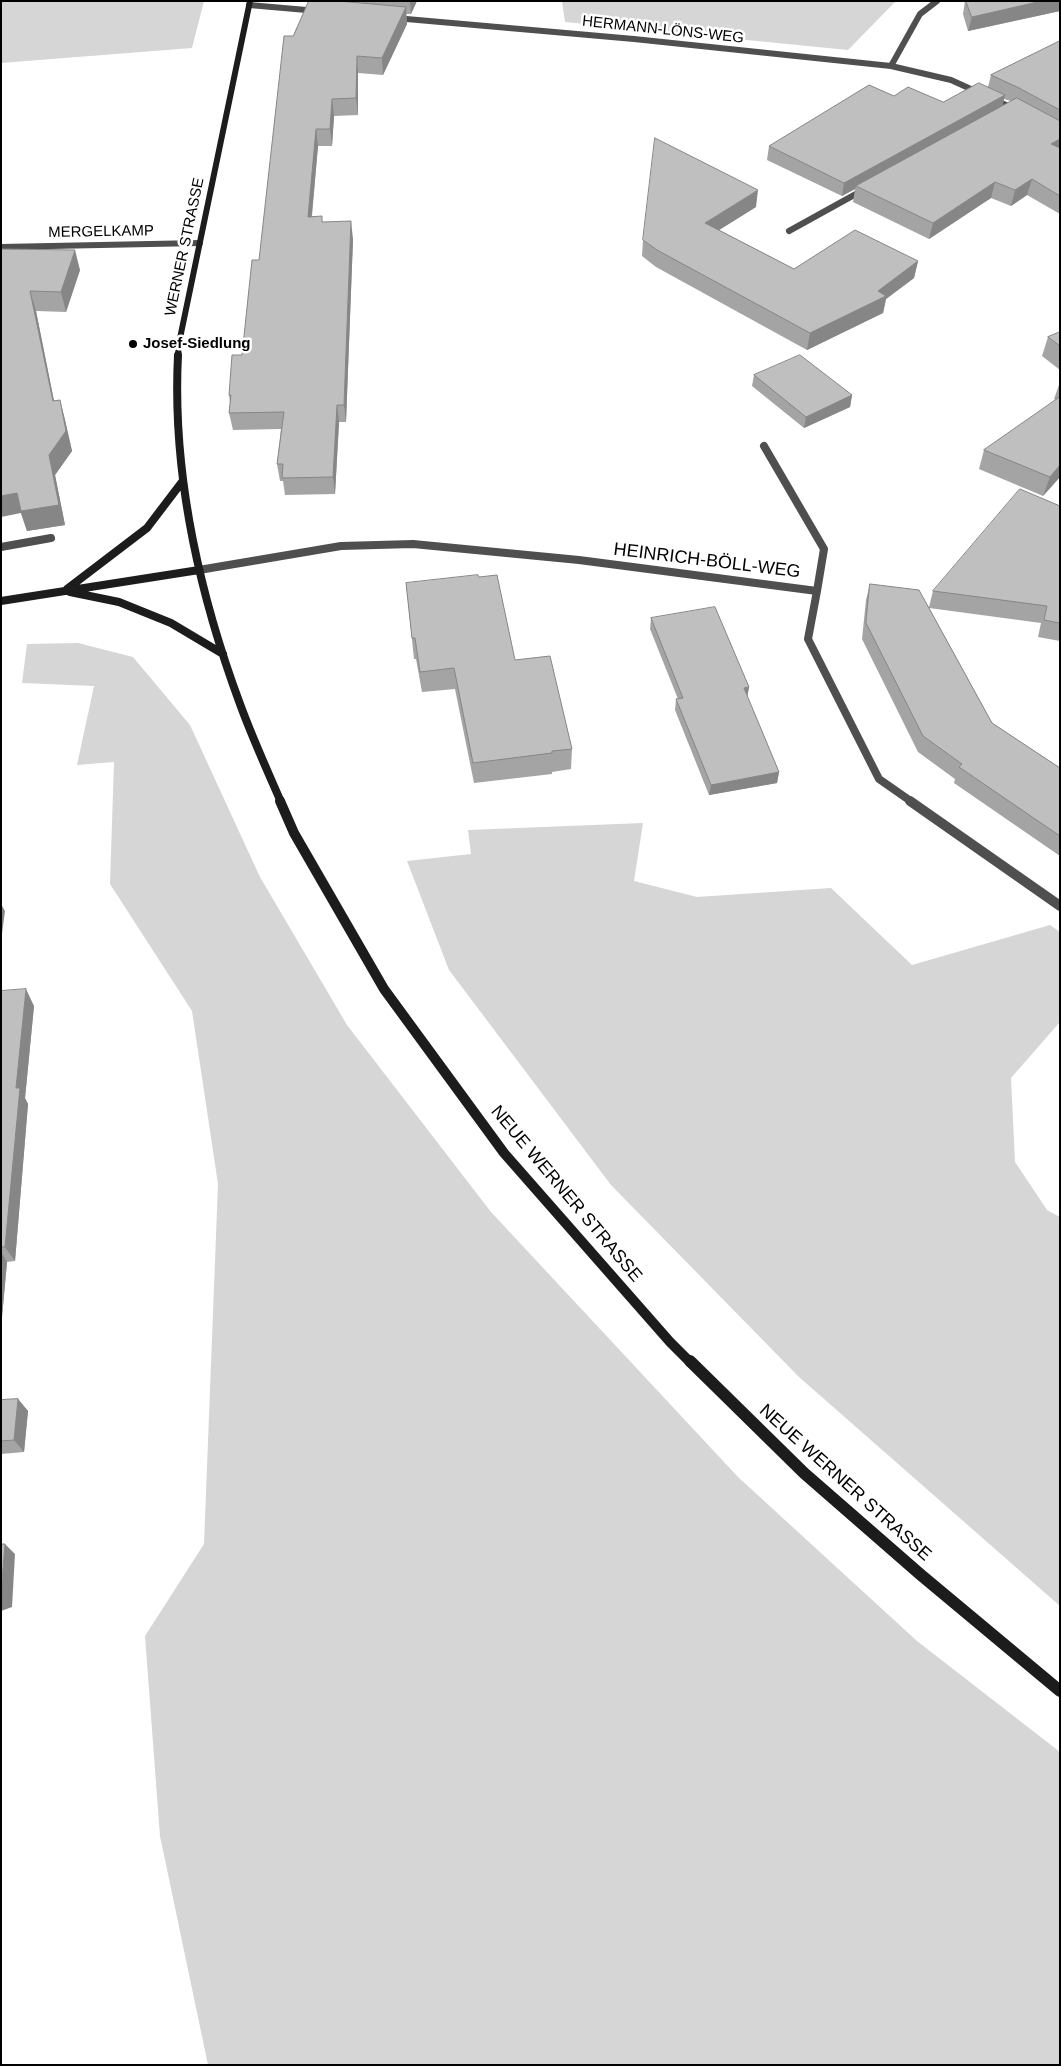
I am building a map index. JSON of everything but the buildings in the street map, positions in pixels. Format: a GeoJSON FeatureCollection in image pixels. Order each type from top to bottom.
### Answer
{"type":"FeatureCollection","features":[{"type":"Feature","properties":{"kind":"main road","name":"WERNER STRASSE"},"geometry":{"type":"LineString","coordinates":[[199,570],[182,482],[176,396],[179,343],[250,3]]}},
{"type":"Feature","properties":{"kind":"main road"},"geometry":{"type":"LineString","coordinates":[[64,591],[147,528],[182,482]]}},
{"type":"Feature","properties":{"kind":"main road"},"geometry":{"type":"LineString","coordinates":[[1,601],[199,570]]}},
{"type":"Feature","properties":{"kind":"main road","name":"NEUE WERNER STRASSE"},"geometry":{"type":"LineString","coordinates":[[199,570],[240,706],[299,841],[384,989],[504,1153],[670,1342],[797,1466],[921,1575],[1060,1691]]}},
{"type":"Feature","properties":{"kind":"main road"},"geometry":{"type":"LineString","coordinates":[[64,591],[119,602],[145,612],[170,623],[223,654]]}},
{"type":"Feature","properties":{"kind":"street"},"geometry":{"type":"LineString","coordinates":[[891,66],[920,14],[937,1]]}},
{"type":"Feature","properties":{"kind":"street"},"geometry":{"type":"LineString","coordinates":[[250,3],[328,12]]}},
{"type":"Feature","properties":{"kind":"street","name":"HERMANN-LÖNS-WEG"},"geometry":{"type":"LineString","coordinates":[[387,17],[634,39],[891,66],[951,80],[1021,112]]}},
{"type":"Feature","properties":{"kind":"street"},"geometry":{"type":"LineString","coordinates":[[1004,113],[1013,108]]}},
{"type":"Feature","properties":{"kind":"street"},"geometry":{"type":"LineString","coordinates":[[789,231],[875,184]]}},
{"type":"Feature","properties":{"kind":"street","name":"MERGELKAMP"},"geometry":{"type":"LineString","coordinates":[[1,247],[200,243]]}},
{"type":"Feature","properties":{"kind":"street"},"geometry":{"type":"LineString","coordinates":[[764,446],[824,550],[817,591]]}},
{"type":"Feature","properties":{"kind":"street"},"geometry":{"type":"LineString","coordinates":[[1,546],[51,538]]}},
{"type":"Feature","properties":{"kind":"street","name":"HEINRICH-BÖLL-WEG"},"geometry":{"type":"LineString","coordinates":[[199,570],[341,546],[413,544],[578,560],[817,591],[808,639],[879,779],[1060,906]]}},
{"type":"Feature","properties":{"kind":"shaded area"},"geometry":{"type":"Polygon","coordinates":[[[1,1],[204,1],[192,48],[1,63],[1,1]]]}},
{"type":"Feature","properties":{"kind":"shaded area"},"geometry":{"type":"Polygon","coordinates":[[[562,1],[896,1],[848,50],[565,22],[562,1]]]}},
{"type":"Feature","properties":{"kind":"shaded area"},"geometry":{"type":"Polygon","coordinates":[[[78,643],[133,657],[190,725],[260,877],[347,1025],[491,1212],[738,1477],[917,1641],[1060,1752],[1060,2065],[208,2065],[160,1836],[145,1636],[204,1544],[218,1184],[192,1011],[110,884],[114,762],[77,765],[94,686],[22,683],[27,644],[78,643]]]}},
{"type":"Feature","properties":{"kind":"shaded area"},"geometry":{"type":"Polygon","coordinates":[[[643,823],[634,881],[697,897],[831,888],[912,965],[1050,925],[1060,932],[1060,1022],[1011,1078],[1015,1162],[1047,1210],[1060,1217],[1060,1606],[799,1377],[611,1185],[449,970],[407,861],[471,854],[468,830],[643,823]]]}},
{"type":"Feature","properties":{"kind":"place","name":"Josef-Siedlung"},"geometry":{"type":"Point","coordinates":[133,344]}}]}
